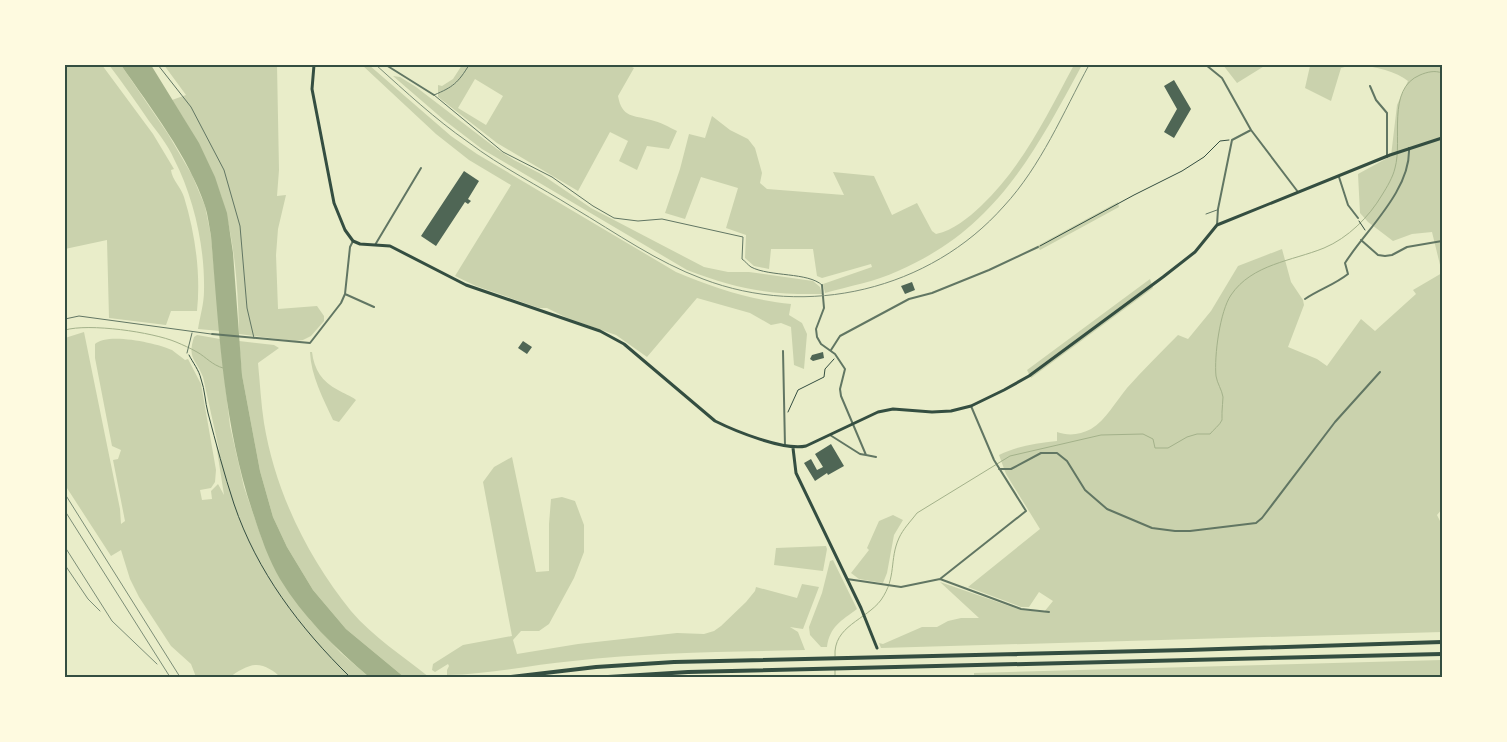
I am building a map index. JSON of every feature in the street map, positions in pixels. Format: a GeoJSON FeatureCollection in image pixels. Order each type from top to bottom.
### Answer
{"type":"FeatureCollection","features":[{"type":"Feature","properties":{"kind":"highway"},"geometry":{"type":"LineString","coordinates":[[511,677],[596,667],[674,662],[1442,642]]}},
{"type":"Feature","properties":{"kind":"highway"},"geometry":{"type":"LineString","coordinates":[[608,677],[688,672],[1442,654]]}},
{"type":"Feature","properties":{"kind":"main road"},"geometry":{"type":"LineString","coordinates":[[314,65],[312,89],[334,203],[345,230],[353,241],[360,244],[390,246],[438,272],[495,296],[599,331],[624,344],[715,421],[730,428],[793,448],[806,446],[878,412],[893,409],[932,412],[951,411],[971,406],[1029,376],[1195,252],[1217,225],[1388,156],[1442,138]]}},
{"type":"Feature","properties":{"kind":"main road"},"geometry":{"type":"LineString","coordinates":[[793,448],[796,473],[861,608],[877,648]]}},
{"type":"Feature","properties":{"kind":"street"},"geometry":{"type":"LineString","coordinates":[[386,65],[434,95]]}},
{"type":"Feature","properties":{"kind":"street"},"geometry":{"type":"LineString","coordinates":[[1206,65],[1222,78],[1251,130],[1298,192]]}},
{"type":"Feature","properties":{"kind":"street"},"geometry":{"type":"LineString","coordinates":[[1370,86],[1376,100],[1387,113],[1388,156]]}},
{"type":"Feature","properties":{"kind":"street"},"geometry":{"type":"LineString","coordinates":[[1217,225],[1218,209],[1232,140],[1251,130]]}},
{"type":"Feature","properties":{"kind":"street"},"geometry":{"type":"LineString","coordinates":[[1305,299],[1319,290],[1335,284],[1348,274],[1345,263],[1378,220],[1398,188],[1408,163],[1409,148]]}},
{"type":"Feature","properties":{"kind":"street"},"geometry":{"type":"LineString","coordinates":[[375,245],[421,168]]}},
{"type":"Feature","properties":{"kind":"street"},"geometry":{"type":"LineString","coordinates":[[1339,177],[1348,206],[1358,218]]}},
{"type":"Feature","properties":{"kind":"street"},"geometry":{"type":"LineString","coordinates":[[1361,240],[1378,255],[1385,256],[1392,255],[1407,247],[1442,242]]}},
{"type":"Feature","properties":{"kind":"street"},"geometry":{"type":"LineString","coordinates":[[212,334],[310,343],[341,303],[345,294],[350,247],[353,241]]}},
{"type":"Feature","properties":{"kind":"street"},"geometry":{"type":"LineString","coordinates":[[831,350],[840,336],[909,299],[932,293],[989,270],[1038,247]]}},
{"type":"Feature","properties":{"kind":"street"},"geometry":{"type":"LineString","coordinates":[[822,285],[824,305],[816,329],[817,337],[820,344],[835,354],[844,369],[840,390],[841,396],[866,455]]}},
{"type":"Feature","properties":{"kind":"street"},"geometry":{"type":"LineString","coordinates":[[345,294],[374,307]]}},
{"type":"Feature","properties":{"kind":"street"},"geometry":{"type":"LineString","coordinates":[[783,351],[785,446]]}},
{"type":"Feature","properties":{"kind":"street"},"geometry":{"type":"LineString","coordinates":[[998,467],[1011,469],[1040,453],[1057,453],[1067,462],[1085,490],[1107,509],[1161,530],[1190,531],[1256,523],[1262,518],[1335,422],[1380,372]]}},
{"type":"Feature","properties":{"kind":"street"},"geometry":{"type":"LineString","coordinates":[[847,579],[901,587],[940,579],[1026,511],[994,460],[971,406]]}},
{"type":"Feature","properties":{"kind":"street"},"geometry":{"type":"LineString","coordinates":[[830,435],[860,454],[876,457]]}},
{"type":"Feature","properties":{"kind":"street"},"geometry":{"type":"LineString","coordinates":[[940,579],[1021,609],[1049,612]]}},
{"type":"Feature","properties":{"kind":"lane"},"geometry":{"type":"LineString","coordinates":[[158,65],[191,107],[214,149],[226,178],[240,226],[247,308],[254,339]]}},
{"type":"Feature","properties":{"kind":"lane"},"geometry":{"type":"LineString","coordinates":[[469,65],[451,88],[434,95],[503,152],[552,178],[614,218],[638,221],[662,219],[742,237],[742,258],[751,266],[770,272],[806,278],[819,282],[822,285]]}},
{"type":"Feature","properties":{"kind":"lane"},"geometry":{"type":"LineString","coordinates":[[1206,214],[1218,209]]}},
{"type":"Feature","properties":{"kind":"lane"},"geometry":{"type":"LineString","coordinates":[[65,319],[79,316],[212,334]]}},
{"type":"Feature","properties":{"kind":"lane"},"geometry":{"type":"LineString","coordinates":[[188,353],[192,332]]}},
{"type":"Feature","properties":{"kind":"path"},"geometry":{"type":"LineString","coordinates":[[1038,247],[1182,171],[1204,157],[1220,141],[1232,140]]}},
{"type":"Feature","properties":{"kind":"path"},"geometry":{"type":"LineString","coordinates":[[1358,218],[1364,228]]}},
{"type":"Feature","properties":{"kind":"path"},"geometry":{"type":"LineString","coordinates":[[188,353],[201,378],[208,412],[234,505],[254,552],[282,599],[322,649],[350,677]]}},
{"type":"Feature","properties":{"kind":"path"},"geometry":{"type":"LineString","coordinates":[[784,420],[798,390],[824,377],[825,369],[833,360],[835,354]]}},
{"type":"Feature","properties":{"kind":"shaded area"},"geometry":{"type":"Polygon","coordinates":[[[65,65],[102,65],[153,134],[174,169],[171,170],[172,174],[184,197],[194,239],[198,268],[197,311],[171,311],[166,325],[109,318],[107,240],[65,249],[65,65]]]}},
{"type":"Feature","properties":{"kind":"shaded area"},"geometry":{"type":"Polygon","coordinates":[[[109,65],[121,65],[168,134],[192,175],[205,206],[211,236],[220,331],[198,329],[204,296],[203,257],[193,206],[181,174],[166,144],[109,65]]]}},
{"type":"Feature","properties":{"kind":"shaded area"},"geometry":{"type":"Polygon","coordinates":[[[121,65],[151,65],[199,143],[215,177],[227,213],[233,253],[242,375],[260,471],[273,517],[287,547],[313,590],[346,629],[404,677],[369,677],[344,655],[309,619],[289,593],[272,564],[254,516],[235,448],[224,378],[211,236],[205,206],[179,151],[121,65]]]}},
{"type":"Feature","properties":{"kind":"shaded area"},"geometry":{"type":"Polygon","coordinates":[[[164,65],[277,65],[279,170],[277,196],[286,195],[278,229],[276,255],[278,309],[317,306],[324,316],[324,321],[311,336],[295,341],[239,334],[234,254],[221,195],[205,157],[172,100],[186,95],[164,65]]]}},
{"type":"Feature","properties":{"kind":"shaded area"},"geometry":{"type":"Polygon","coordinates":[[[362,65],[369,65],[451,136],[477,154],[676,272],[733,293],[761,300],[791,304],[789,315],[802,323],[807,334],[804,369],[794,365],[791,327],[781,323],[771,325],[750,313],[697,298],[647,357],[616,335],[567,318],[547,308],[539,308],[476,286],[455,276],[511,185],[469,160],[436,134],[362,65]]]}},
{"type":"Feature","properties":{"kind":"shaded area"},"geometry":{"type":"Polygon","coordinates":[[[462,65],[628,65],[634,68],[618,96],[622,108],[629,114],[658,122],[677,131],[669,149],[647,146],[637,170],[619,161],[628,141],[610,132],[578,191],[497,143],[438,97],[438,85],[442,86],[453,79],[462,65]],[[475,79],[458,108],[486,125],[503,96],[475,79]]]}},
{"type":"Feature","properties":{"kind":"shaded area"},"geometry":{"type":"Polygon","coordinates":[[[1074,65],[1082,65],[1047,129],[1008,186],[986,211],[961,234],[932,254],[880,278],[825,293],[823,284],[872,267],[871,264],[822,278],[817,276],[813,249],[771,249],[769,269],[754,266],[745,258],[746,235],[726,228],[738,188],[701,177],[685,219],[665,213],[680,169],[689,134],[705,138],[712,116],[730,130],[748,139],[755,148],[762,173],[760,183],[767,189],[844,195],[833,172],[874,176],[892,215],[917,203],[932,231],[936,234],[943,232],[955,227],[971,215],[996,191],[1022,157],[1074,65]]]}},
{"type":"Feature","properties":{"kind":"shaded area"},"geometry":{"type":"Polygon","coordinates":[[[1223,65],[1266,65],[1237,83],[1223,65]]]}},
{"type":"Feature","properties":{"kind":"shaded area"},"geometry":{"type":"Polygon","coordinates":[[[1306,65],[1442,65],[1442,273],[1432,232],[1412,234],[1393,241],[1368,222],[1360,213],[1358,174],[1391,156],[1397,105],[1408,81],[1394,73],[1367,66],[1341,68],[1331,101],[1305,88],[1310,66],[1306,65]]]}},
{"type":"Feature","properties":{"kind":"shaded area"},"geometry":{"type":"Polygon","coordinates":[[[393,76],[400,77],[416,87],[497,149],[541,174],[591,208],[704,267],[728,272],[749,272],[813,281],[820,287],[822,294],[753,290],[687,270],[482,149],[444,120],[393,76]]]}},
{"type":"Feature","properties":{"kind":"shaded area"},"geometry":{"type":"Polygon","coordinates":[[[1118,202],[1119,207],[1040,250],[1037,246],[1118,202]]]}},
{"type":"Feature","properties":{"kind":"shaded area"},"geometry":{"type":"Polygon","coordinates":[[[1282,249],[1291,282],[1303,300],[1304,305],[1288,347],[1317,359],[1327,366],[1361,319],[1375,331],[1416,294],[1413,290],[1442,273],[1442,509],[1437,515],[1442,525],[1442,632],[881,648],[879,643],[883,644],[922,627],[937,627],[948,621],[961,618],[979,618],[940,582],[1021,610],[1044,612],[1053,601],[1039,592],[1029,607],[1021,607],[968,587],[1040,529],[1006,474],[999,455],[1027,445],[1057,441],[1057,432],[1078,434],[1091,429],[1106,416],[1133,381],[1178,335],[1188,339],[1211,311],[1238,266],[1282,249]]]}},
{"type":"Feature","properties":{"kind":"shaded area"},"geometry":{"type":"Polygon","coordinates":[[[1150,279],[1153,288],[1031,378],[1027,370],[1150,279]]]}},
{"type":"Feature","properties":{"kind":"shaded area"},"geometry":{"type":"Polygon","coordinates":[[[84,332],[120,509],[121,524],[125,521],[113,460],[118,459],[121,450],[112,446],[95,358],[95,344],[110,339],[132,340],[165,347],[185,360],[188,359],[201,384],[216,470],[215,482],[211,488],[200,490],[202,500],[212,499],[211,491],[218,484],[224,495],[216,444],[220,454],[203,377],[191,350],[194,337],[197,335],[220,339],[230,426],[244,487],[263,542],[310,620],[341,653],[369,677],[280,677],[269,668],[252,665],[231,677],[196,677],[191,664],[171,646],[139,597],[130,579],[121,550],[111,556],[65,485],[65,338],[84,332]]]}},
{"type":"Feature","properties":{"kind":"shaded area"},"geometry":{"type":"Polygon","coordinates":[[[239,341],[274,345],[279,348],[258,363],[263,416],[276,474],[307,546],[351,611],[378,638],[429,677],[404,677],[346,629],[313,590],[287,547],[273,517],[260,471],[242,375],[239,341]]]}},
{"type":"Feature","properties":{"kind":"shaded area"},"geometry":{"type":"Polygon","coordinates":[[[310,352],[312,352],[317,369],[323,379],[332,387],[356,400],[339,422],[333,420],[322,395],[315,378],[310,352]]]}},
{"type":"Feature","properties":{"kind":"shaded area"},"geometry":{"type":"Polygon","coordinates":[[[512,457],[536,572],[549,571],[551,499],[562,497],[575,501],[584,525],[584,552],[574,578],[549,624],[539,631],[521,631],[513,640],[517,654],[578,644],[677,633],[704,634],[714,631],[721,626],[746,602],[756,587],[797,598],[802,584],[819,587],[803,629],[790,627],[798,632],[805,650],[689,653],[602,658],[447,675],[448,664],[435,672],[432,670],[433,664],[463,645],[512,636],[483,482],[494,467],[512,457]]]}},
{"type":"Feature","properties":{"kind":"shaded area"},"geometry":{"type":"Polygon","coordinates":[[[893,515],[903,520],[894,535],[887,573],[883,583],[859,579],[851,573],[869,550],[867,548],[879,521],[893,515]]]}},
{"type":"Feature","properties":{"kind":"shaded area"},"geometry":{"type":"Polygon","coordinates":[[[826,546],[823,571],[774,565],[776,548],[826,546]]]}},
{"type":"Feature","properties":{"kind":"shaded area"},"geometry":{"type":"Polygon","coordinates":[[[833,560],[857,609],[834,629],[828,640],[827,647],[821,647],[810,635],[809,627],[822,593],[830,561],[833,560]]]}},
{"type":"Feature","properties":{"kind":"shaded area"},"geometry":{"type":"Polygon","coordinates":[[[1442,660],[1442,677],[974,677],[974,673],[1442,660]]]}},
{"type":"Feature","properties":{"kind":"building"},"geometry":{"type":"Polygon","coordinates":[[[1174,80],[1191,109],[1174,138],[1164,132],[1177,109],[1164,86],[1174,80]]]}},
{"type":"Feature","properties":{"kind":"building"},"geometry":{"type":"Polygon","coordinates":[[[464,171],[479,181],[468,199],[471,201],[468,204],[465,202],[436,246],[421,236],[464,171]]]}},
{"type":"Feature","properties":{"kind":"building"},"geometry":{"type":"Polygon","coordinates":[[[912,282],[915,290],[905,294],[901,286],[912,282]]]}},
{"type":"Feature","properties":{"kind":"building"},"geometry":{"type":"Polygon","coordinates":[[[523,341],[532,347],[527,354],[518,348],[523,341]]]}},
{"type":"Feature","properties":{"kind":"building"},"geometry":{"type":"Polygon","coordinates":[[[823,352],[824,358],[813,361],[810,359],[812,355],[823,352]]]}},
{"type":"Feature","properties":{"kind":"building"},"geometry":{"type":"Polygon","coordinates":[[[831,444],[844,466],[828,475],[827,473],[815,481],[804,463],[811,459],[817,470],[823,467],[815,454],[831,444]]]}},
{"type":"Feature","properties":{"kind":"waterway"},"geometry":{"type":"LineString","coordinates":[[835,656],[839,637],[852,624],[875,607],[886,592],[899,538],[917,513],[1010,456],[1101,435],[1143,434],[1153,439],[1155,448],[1168,448],[1187,437],[1197,434],[1210,434],[1222,420],[1223,397],[1216,376],[1216,357],[1221,322],[1231,295],[1250,276],[1273,265],[1333,244],[1364,219],[1382,195],[1394,171],[1397,157],[1399,103],[1403,92],[1409,82],[1420,75],[1431,72],[1442,73]]}},
{"type":"Feature","properties":{"kind":"waterway"},"geometry":{"type":"LineString","coordinates":[[65,330],[104,328],[165,338],[200,354],[223,368]]}},
{"type":"Feature","properties":{"kind":"waterway"},"geometry":{"type":"LineString","coordinates":[[835,670],[835,677]]}},
{"type":"Feature","properties":{"kind":"railway"},"geometry":{"type":"LineString","coordinates":[[376,65],[432,115],[481,151],[653,256],[703,279],[743,291],[784,296],[824,296],[865,289],[904,277],[940,258],[974,235],[1004,206],[1029,174],[1051,138],[1089,65]]}},
{"type":"Feature","properties":{"kind":"railway"},"geometry":{"type":"LineString","coordinates":[[65,494],[180,677]]}},
{"type":"Feature","properties":{"kind":"railway"},"geometry":{"type":"LineString","coordinates":[[65,511],[170,677]]}},
{"type":"Feature","properties":{"kind":"railway"},"geometry":{"type":"LineString","coordinates":[[65,547],[112,621],[157,664]]}},
{"type":"Feature","properties":{"kind":"railway"},"geometry":{"type":"LineString","coordinates":[[65,565],[88,599],[100,611]]}}]}
